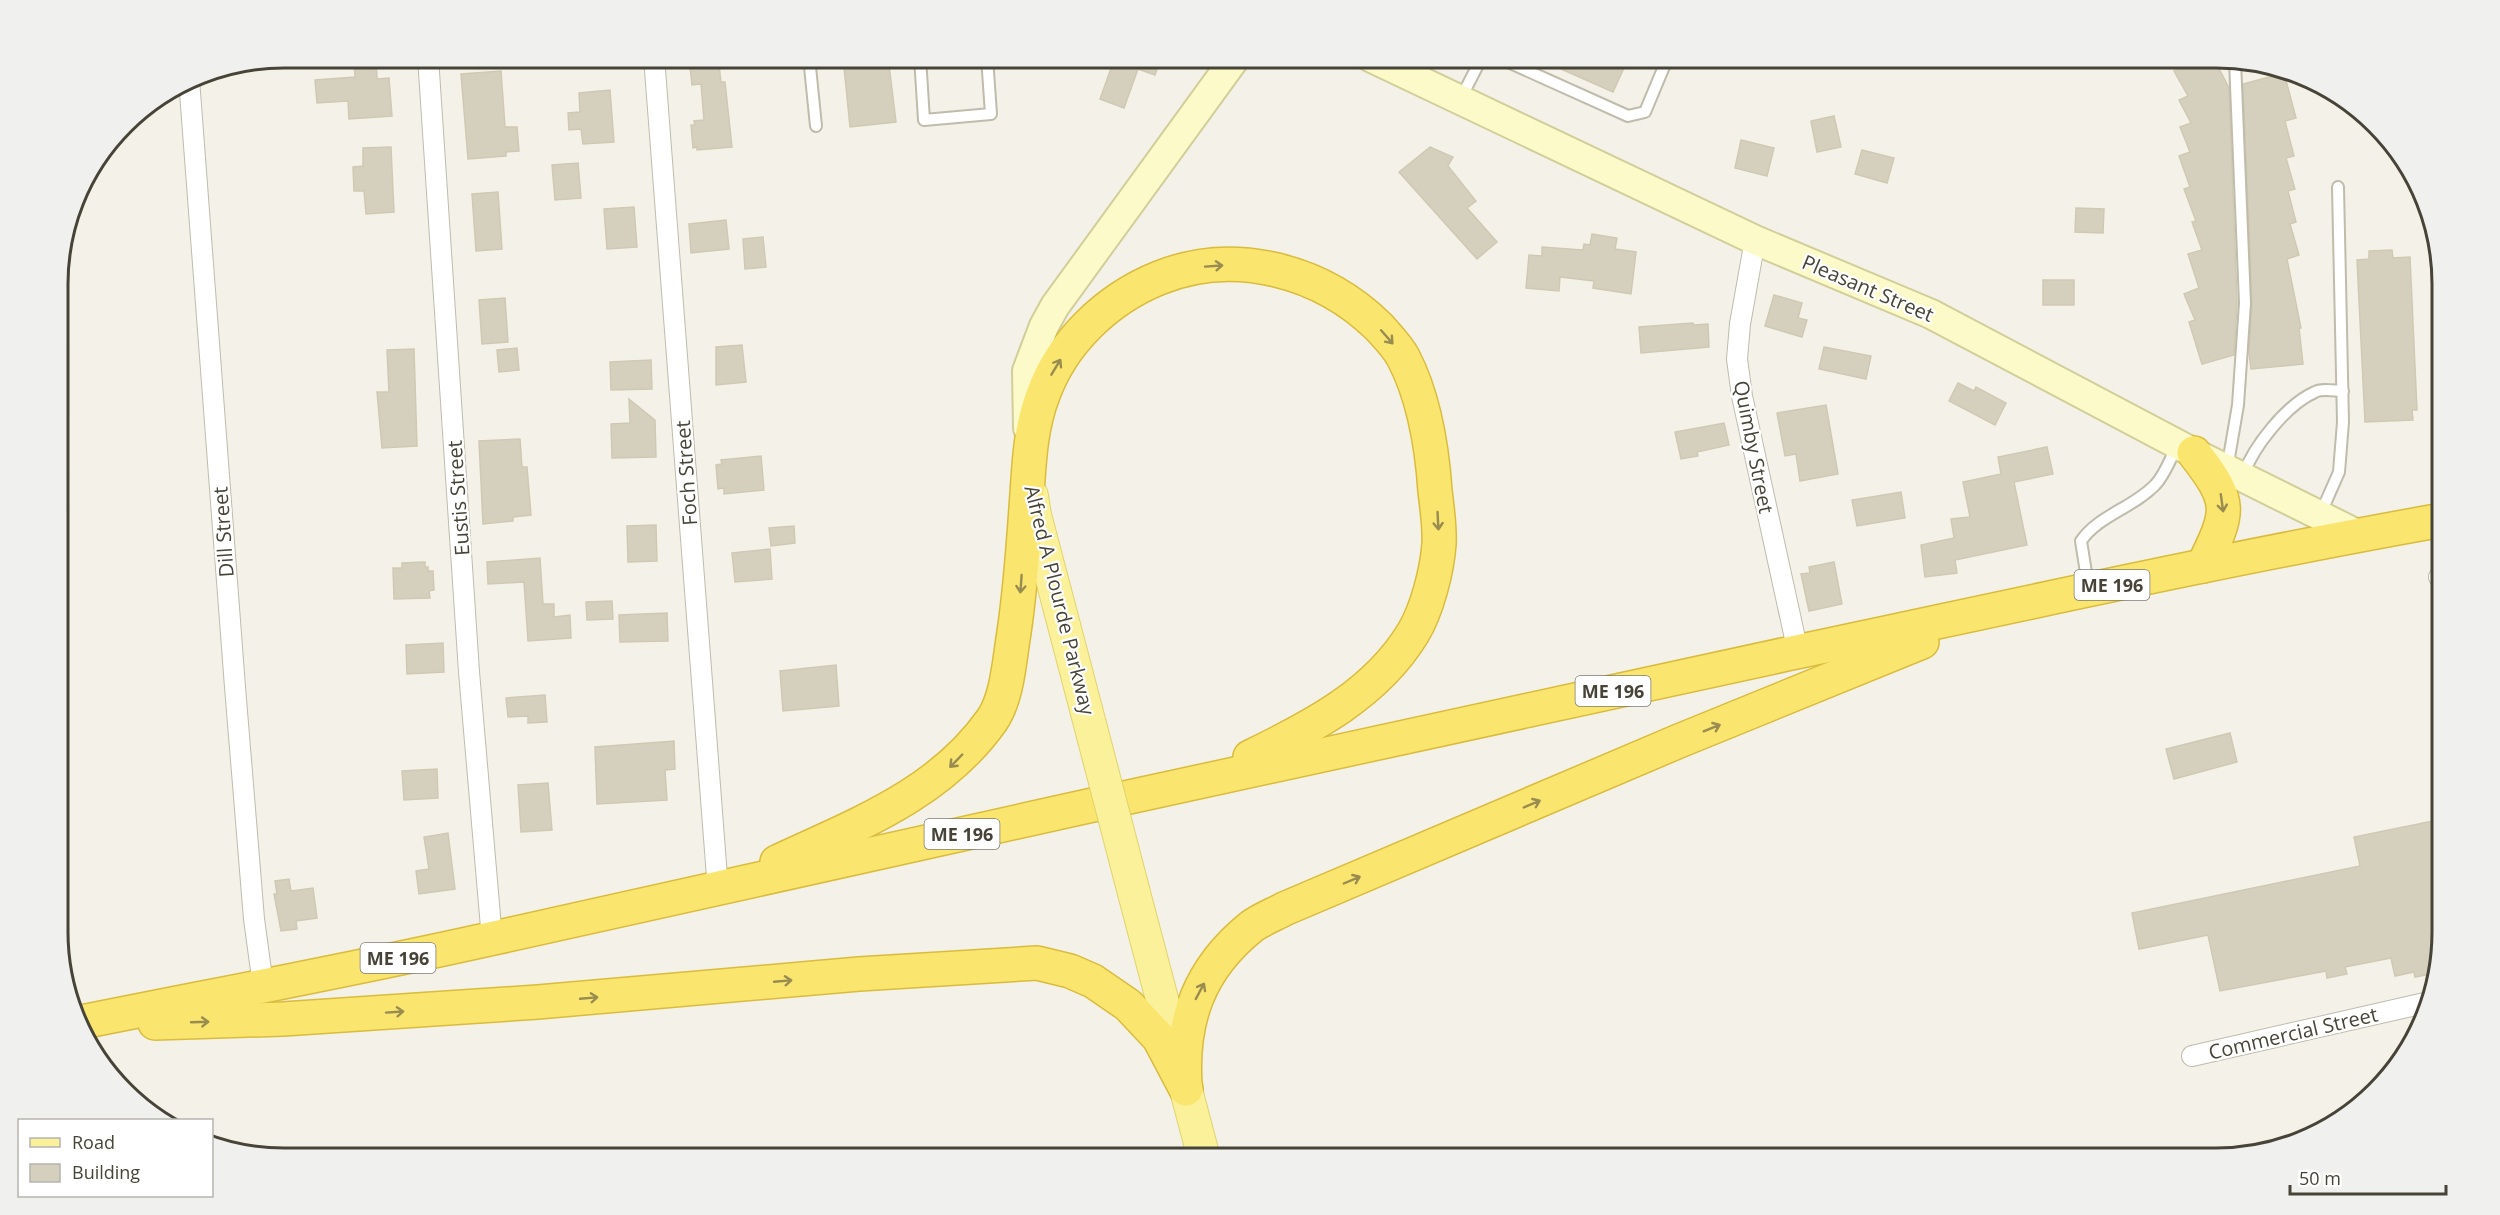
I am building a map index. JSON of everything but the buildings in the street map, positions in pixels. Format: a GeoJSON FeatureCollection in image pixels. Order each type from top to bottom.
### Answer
{"type":"FeatureCollection","features":[{"type":"Feature","properties":{"kind":"highway"},"geometry":{"type":"LineString","coordinates":[[718,890],[900,804],[953,766],[994,717],[1007,678],[1020,594],[1033,430],[1042,396],[1057,365],[1076,337],[1101,313],[1128,293],[1175,272],[1209,266],[1244,265],[1294,274],[1326,287],[1364,313],[1389,337],[1402,355],[1420,398],[1433,460],[1439,544],[1426,604],[1414,631],[1392,662],[1366,688],[1315,725],[1206,779]]}},
{"type":"Feature","properties":{"kind":"highway"},"geometry":{"type":"LineString","coordinates":[[2186,448],[2216,480],[2224,508],[2222,526],[2203,566]]}},
{"type":"Feature","properties":{"kind":"highway","name":"ME 196"},"geometry":{"type":"LineString","coordinates":[[88,1022],[492,939],[1206,779],[1798,652],[2203,566],[2432,522]]}},
{"type":"Feature","properties":{"kind":"highway"},"geometry":{"type":"LineString","coordinates":[[1186,1089],[1186,1031],[1197,993],[1224,954],[1252,926],[1284,909],[1679,741],[1916,644],[2021,605]]}},
{"type":"Feature","properties":{"kind":"highway"},"geometry":{"type":"LineString","coordinates":[[88,1024],[283,1019],[538,1002],[860,974],[1037,963],[1071,970],[1128,1005],[1159,1038],[1186,1089]]}},
{"type":"Feature","properties":{"kind":"main road","name":"Alfred A Plourde Parkway"},"geometry":{"type":"LineString","coordinates":[[1201,1148],[1035,515],[1029,462],[1027,371],[1044,326],[1055,306],[1228,68]]}},
{"type":"Feature","properties":{"kind":"main road","name":"Pleasant Street"},"geometry":{"type":"LineString","coordinates":[[1393,68],[1755,240],[1931,314],[2186,448],[2359,535]]}},
{"type":"Feature","properties":{"kind":"street","name":"Eustis Street"},"geometry":{"type":"LineString","coordinates":[[429,68],[469,672],[492,939]]}},
{"type":"Feature","properties":{"kind":"street","name":"Foch Street"},"geometry":{"type":"LineString","coordinates":[[655,68],[718,890]]}},
{"type":"Feature","properties":{"kind":"street","name":"Dill Street"},"geometry":{"type":"LineString","coordinates":[[190,89],[235,687],[254,919],[262,985]]}},
{"type":"Feature","properties":{"kind":"street","name":"Quimby Street"},"geometry":{"type":"LineString","coordinates":[[1755,240],[1740,324],[1737,359],[1742,396],[1798,652]]}},
{"type":"Feature","properties":{"kind":"street","name":"Commercial Street"},"geometry":{"type":"LineString","coordinates":[[2192,1056],[2420,1004]]}},
{"type":"Feature","properties":{"kind":"lane"},"geometry":{"type":"LineString","coordinates":[[810,68],[816,126]]}},
{"type":"Feature","properties":{"kind":"lane"},"geometry":{"type":"LineString","coordinates":[[921,68],[924,120],[991,114],[988,68]]}},
{"type":"Feature","properties":{"kind":"lane"},"geometry":{"type":"LineString","coordinates":[[1460,100],[1476,68]]}},
{"type":"Feature","properties":{"kind":"lane"},"geometry":{"type":"LineString","coordinates":[[1521,68],[1628,116],[1645,112],[1663,68]]}},
{"type":"Feature","properties":{"kind":"lane"},"geometry":{"type":"LineString","coordinates":[[2235,68],[2245,303],[2235,473]]}},
{"type":"Feature","properties":{"kind":"lane"},"geometry":{"type":"LineString","coordinates":[[2320,515],[2339,472],[2343,422],[2338,187]]}},
{"type":"Feature","properties":{"kind":"lane"},"geometry":{"type":"LineString","coordinates":[[2235,473],[2290,408],[2317,390],[2343,391]]}},
{"type":"Feature","properties":{"kind":"lane"},"geometry":{"type":"LineString","coordinates":[[2089,590],[2081,541],[2091,527],[2132,504],[2157,484],[2186,448]]}}]}
